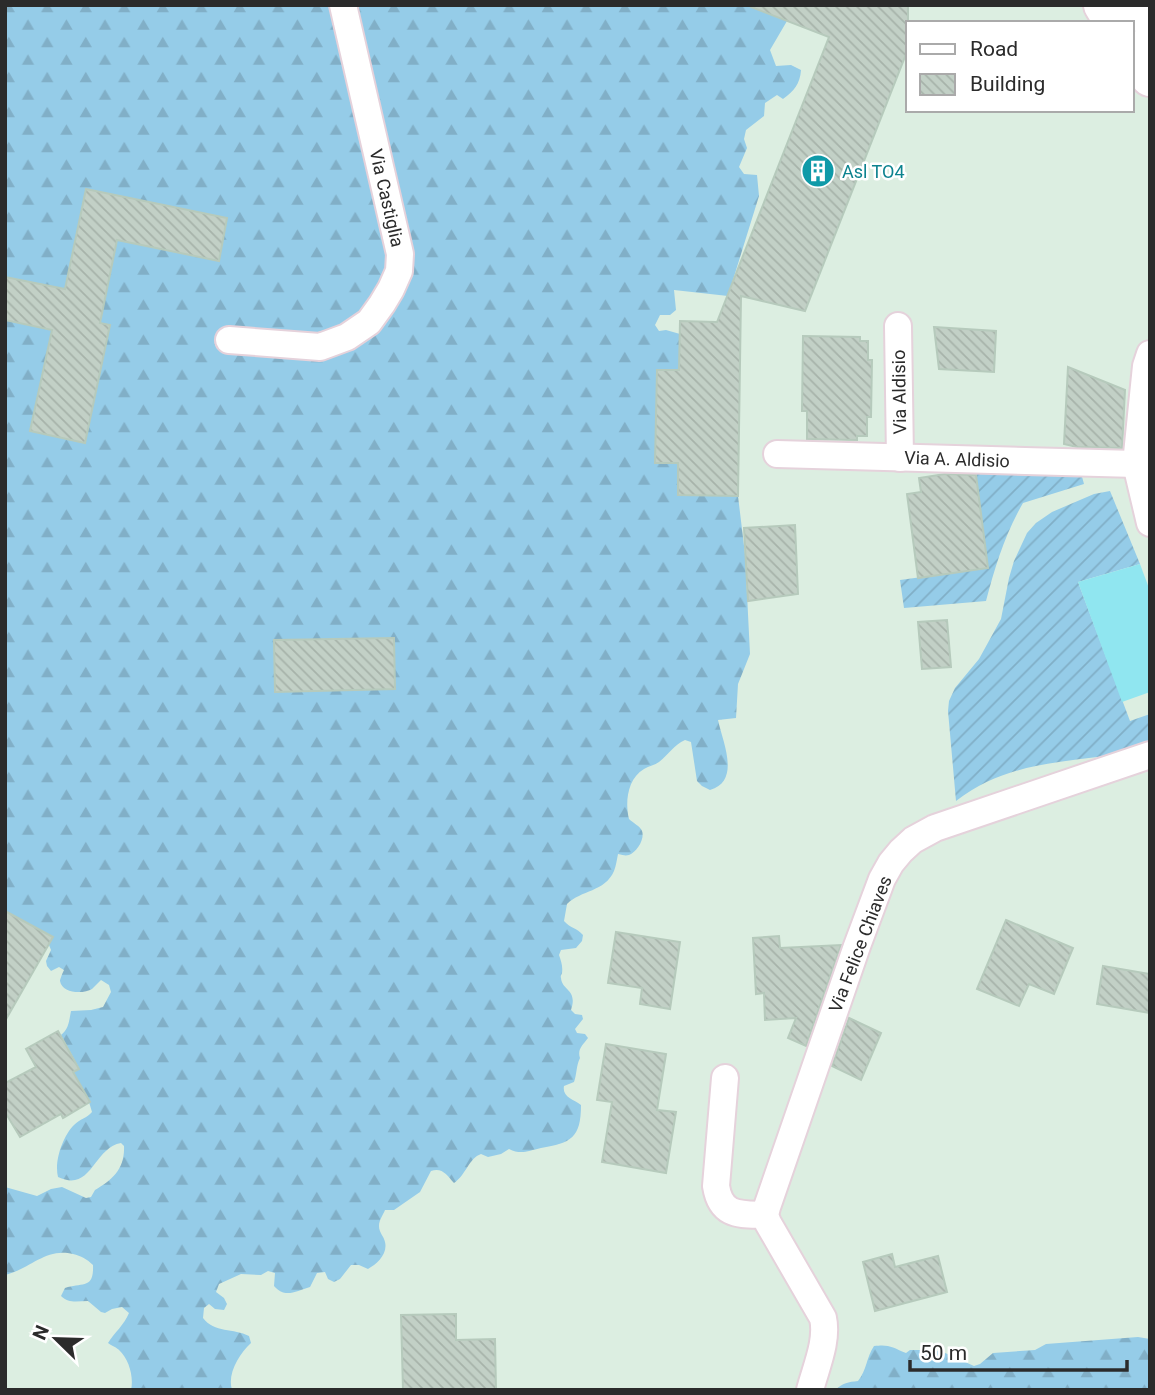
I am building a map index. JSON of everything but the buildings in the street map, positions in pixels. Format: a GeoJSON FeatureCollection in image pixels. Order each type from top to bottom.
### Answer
{"type":"FeatureCollection","features":[{"type":"Feature","properties":{"kind":"main road"},"geometry":{"type":"LineString","coordinates":[[1102,5],[1113,21]]}},
{"type":"Feature","properties":{"kind":"main road"},"geometry":{"type":"LineString","coordinates":[[1134,53],[1150,77]]}},
{"type":"Feature","properties":{"kind":"street","name":"Via Castiglia"},"geometry":{"type":"LineString","coordinates":[[229,340],[320,347],[347,337],[369,322],[391,289],[399,271],[400,254],[343,5]]}},
{"type":"Feature","properties":{"kind":"street"},"geometry":{"type":"LineString","coordinates":[[1135,5],[1150,30]]}},
{"type":"Feature","properties":{"kind":"street","name":"Via Aldisio"},"geometry":{"type":"LineString","coordinates":[[898,326],[900,458]]}},
{"type":"Feature","properties":{"kind":"street"},"geometry":{"type":"LineString","coordinates":[[1150,354],[1146,366],[1136,464],[1150,523]]}},
{"type":"Feature","properties":{"kind":"street","name":"Via A. Aldisio"},"geometry":{"type":"LineString","coordinates":[[777,454],[1136,464]]}},
{"type":"Feature","properties":{"kind":"street","name":"Via Felice Chiaves"},"geometry":{"type":"LineString","coordinates":[[765,1215],[882,879],[901,851],[913,840],[935,828],[1150,755]]}},
{"type":"Feature","properties":{"kind":"street"},"geometry":{"type":"LineString","coordinates":[[725,1078],[712,1114],[718,1198],[724,1206],[738,1214],[765,1215],[823,1318],[824,1337],[810,1390]]}},
{"type":"Feature","properties":{"kind":"green space"},"geometry":{"type":"Polygon","coordinates":[[[5,5],[793,5],[770,50],[776,66],[791,65],[801,70],[800,75],[798,83],[790,93],[783,99],[777,95],[765,103],[764,116],[746,130],[744,139],[747,148],[739,167],[744,174],[757,175],[759,196],[728,296],[674,290],[676,310],[670,315],[660,315],[655,325],[659,331],[680,334],[679,370],[657,371],[655,462],[678,463],[678,495],[738,496],[745,554],[750,654],[738,684],[736,718],[718,720],[728,760],[725,778],[710,790],[702,786],[697,781],[691,742],[685,740],[659,762],[638,773],[631,785],[627,806],[629,819],[642,831],[640,845],[629,855],[618,854],[614,871],[605,883],[567,904],[564,921],[583,935],[576,948],[561,950],[561,977],[573,998],[571,1010],[582,1015],[583,1019],[575,1029],[577,1033],[585,1034],[588,1038],[580,1050],[574,1082],[564,1086],[566,1095],[581,1105],[579,1125],[572,1137],[560,1144],[528,1151],[517,1152],[509,1149],[488,1157],[481,1154],[473,1159],[454,1183],[441,1171],[431,1171],[420,1192],[394,1210],[385,1210],[379,1226],[386,1246],[385,1251],[368,1269],[351,1265],[340,1279],[334,1282],[328,1279],[325,1272],[317,1273],[310,1287],[291,1293],[278,1290],[274,1286],[275,1273],[268,1271],[261,1275],[241,1274],[219,1284],[216,1292],[227,1304],[224,1310],[215,1309],[209,1304],[204,1308],[203,1318],[218,1328],[249,1336],[251,1343],[235,1365],[231,1377],[232,1390],[131,1390],[128,1363],[119,1349],[108,1343],[129,1313],[122,1307],[101,1312],[88,1301],[70,1301],[61,1296],[65,1288],[89,1282],[93,1265],[84,1258],[73,1254],[54,1253],[5,1275],[5,1187],[37,1196],[62,1187],[86,1198],[91,1197],[120,1167],[124,1146],[121,1143],[112,1147],[78,1179],[58,1177],[58,1156],[66,1136],[74,1125],[92,1112],[73,1072],[79,1068],[61,1035],[67,1027],[71,1011],[103,1007],[111,992],[109,985],[101,980],[92,989],[84,992],[69,991],[65,988],[60,981],[64,970],[59,967],[51,971],[47,966],[52,937],[5,911],[5,5]]]}},
{"type":"Feature","properties":{"kind":"green space"},"geometry":{"type":"Polygon","coordinates":[[[975,470],[1081,473],[1084,484],[1023,503],[1001,551],[986,601],[904,608],[900,580],[988,568],[975,470]]]}},
{"type":"Feature","properties":{"kind":"green space"},"geometry":{"type":"Polygon","coordinates":[[[1110,491],[1140,564],[1078,582],[1130,721],[1150,714],[1150,747],[1011,772],[974,789],[956,801],[949,701],[955,688],[979,659],[1001,619],[1014,561],[1027,533],[1052,512],[1094,494],[1110,491]]]}},
{"type":"Feature","properties":{"kind":"green space"},"geometry":{"type":"Polygon","coordinates":[[[1138,1337],[1150,1339],[1150,1390],[835,1390],[846,1383],[858,1381],[874,1346],[887,1346],[906,1353],[910,1350],[943,1352],[974,1366],[993,1353],[1035,1350],[1046,1344],[1138,1337]]]}},
{"type":"Feature","properties":{"kind":"shaded area"},"geometry":{"type":"Polygon","coordinates":[[[1140,564],[1150,591],[1150,692],[1122,702],[1078,582],[1140,564]]]}},
{"type":"Feature","properties":{"kind":"place","name":"Asl TO4"},"geometry":{"type":"Point","coordinates":[818,171]}}]}
